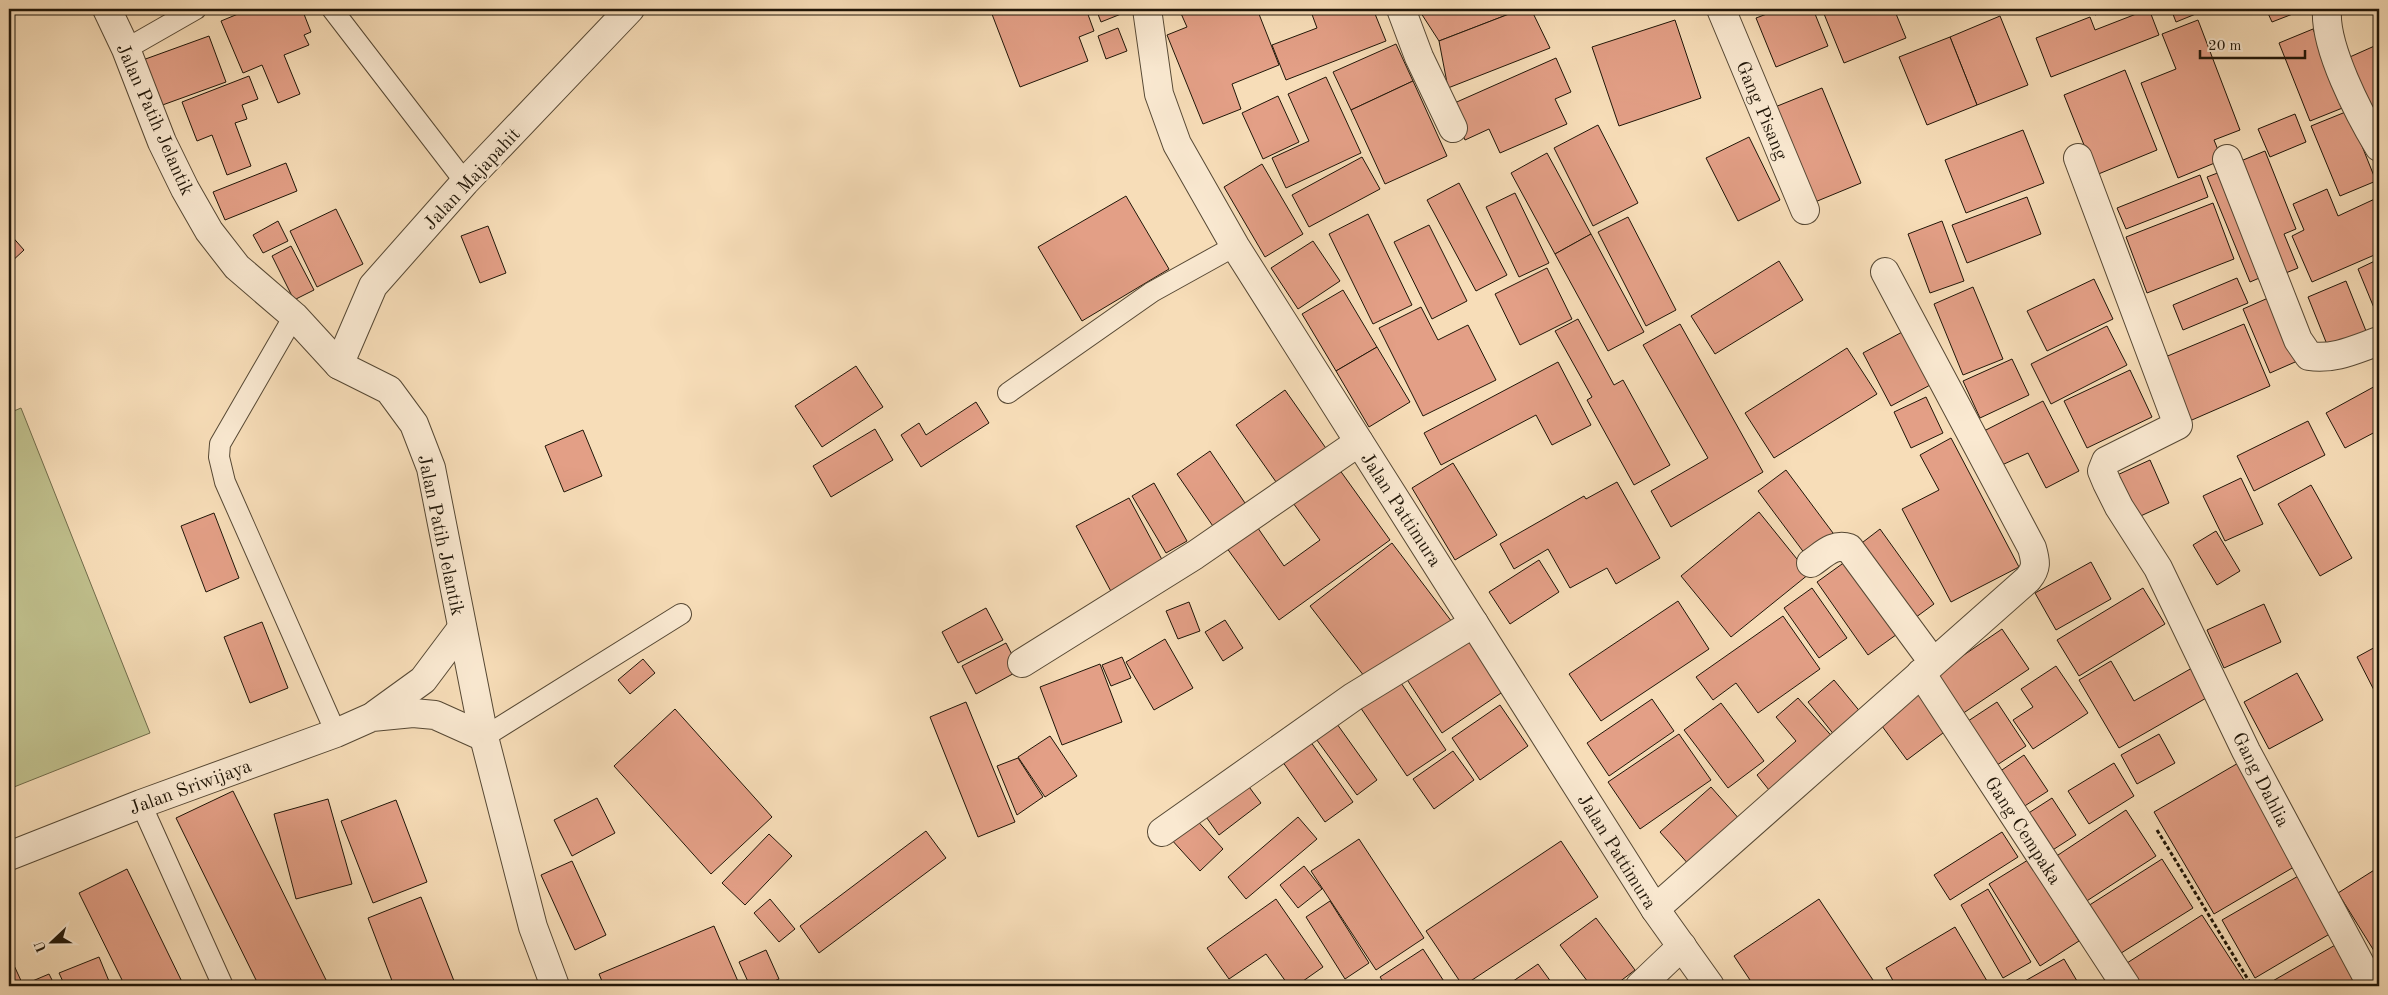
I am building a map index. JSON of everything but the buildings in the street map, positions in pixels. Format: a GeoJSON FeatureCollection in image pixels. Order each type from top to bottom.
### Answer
{"type":"FeatureCollection","features":[{"type":"Feature","properties":{"kind":"street","name":"Jalan Patih Jelantik"},"geometry":{"type":"LineString","coordinates":[[107,9],[126,49],[162,142],[185,189],[209,231],[238,266],[294,316],[339,365],[389,390],[414,424],[431,468],[484,737],[533,927],[555,986]]}},
{"type":"Feature","properties":{"kind":"street","name":"Jalan Majapahit"},"geometry":{"type":"LineString","coordinates":[[339,365],[373,286],[465,182],[630,9]]}},
{"type":"Feature","properties":{"kind":"street","name":"Jalan Pattimura"},"geometry":{"type":"LineString","coordinates":[[1147,9],[1158,94],[1178,144],[1235,246],[1655,909],[1710,986]]}},
{"type":"Feature","properties":{"kind":"street"},"geometry":{"type":"LineString","coordinates":[[1401,9],[1416,50],[1453,128]]}},
{"type":"Feature","properties":{"kind":"street","name":"Gang Pisang"},"geometry":{"type":"LineString","coordinates":[[1721,9],[1805,210]]}},
{"type":"Feature","properties":{"kind":"street"},"geometry":{"type":"LineString","coordinates":[[2327,9],[2326,20],[2330,44],[2367,126],[2379,147]]}},
{"type":"Feature","properties":{"kind":"street","name":"Gang Dahlia"},"geometry":{"type":"LineString","coordinates":[[2078,158],[2178,425],[2110,458],[2103,466],[2107,483],[2119,507],[2158,568],[2246,751],[2372,986]]}},
{"type":"Feature","properties":{"kind":"street"},"geometry":{"type":"LineString","coordinates":[[2227,159],[2298,340],[2309,356],[2319,358],[2343,354],[2379,341]]}},
{"type":"Feature","properties":{"kind":"street"},"geometry":{"type":"LineString","coordinates":[[1655,909],[2028,579],[2034,571],[2036,562],[2032,548],[1884,272]]}},
{"type":"Feature","properties":{"kind":"street"},"geometry":{"type":"LineString","coordinates":[[1022,662],[1195,555],[1359,442]]}},
{"type":"Feature","properties":{"kind":"street","name":"Gang Cempaka"},"geometry":{"type":"LineString","coordinates":[[1811,563],[1834,547],[1842,546],[1849,548],[1927,668],[2126,986]]}},
{"type":"Feature","properties":{"kind":"street"},"geometry":{"type":"LineString","coordinates":[[1162,832],[1353,697],[1474,623]]}},
{"type":"Feature","properties":{"kind":"street","name":"Jalan Sriwijaya"},"geometry":{"type":"LineString","coordinates":[[9,856],[141,804],[336,733],[372,716],[424,680],[462,628]]}},
{"type":"Feature","properties":{"kind":"street","name":"Jalan Sriwijaya"},"geometry":{"type":"LineString","coordinates":[[372,716],[413,713],[435,716],[484,737]]}},
{"type":"Feature","properties":{"kind":"street"},"geometry":{"type":"LineString","coordinates":[[1640,986],[1682,946]]}},
{"type":"Feature","properties":{"kind":"lane"},"geometry":{"type":"LineString","coordinates":[[126,49],[196,9]]}},
{"type":"Feature","properties":{"kind":"lane"},"geometry":{"type":"LineString","coordinates":[[332,9],[465,182]]}},
{"type":"Feature","properties":{"kind":"lane"},"geometry":{"type":"LineString","coordinates":[[1008,393],[1152,292],[1235,246]]}},
{"type":"Feature","properties":{"kind":"lane"},"geometry":{"type":"LineString","coordinates":[[294,316],[220,444],[218,456],[224,482],[336,733]]}},
{"type":"Feature","properties":{"kind":"lane"},"geometry":{"type":"LineString","coordinates":[[484,737],[681,614]]}},
{"type":"Feature","properties":{"kind":"lane"},"geometry":{"type":"LineString","coordinates":[[141,804],[224,986]]}},
{"type":"Feature","properties":{"kind":"path"},"geometry":{"type":"LineString","coordinates":[[2157,830],[2252,986]]}},
{"type":"Feature","properties":{"kind":"green space"},"geometry":{"type":"Polygon","coordinates":[[[21,408],[150,733],[9,789],[9,413],[21,408]]]}}]}
